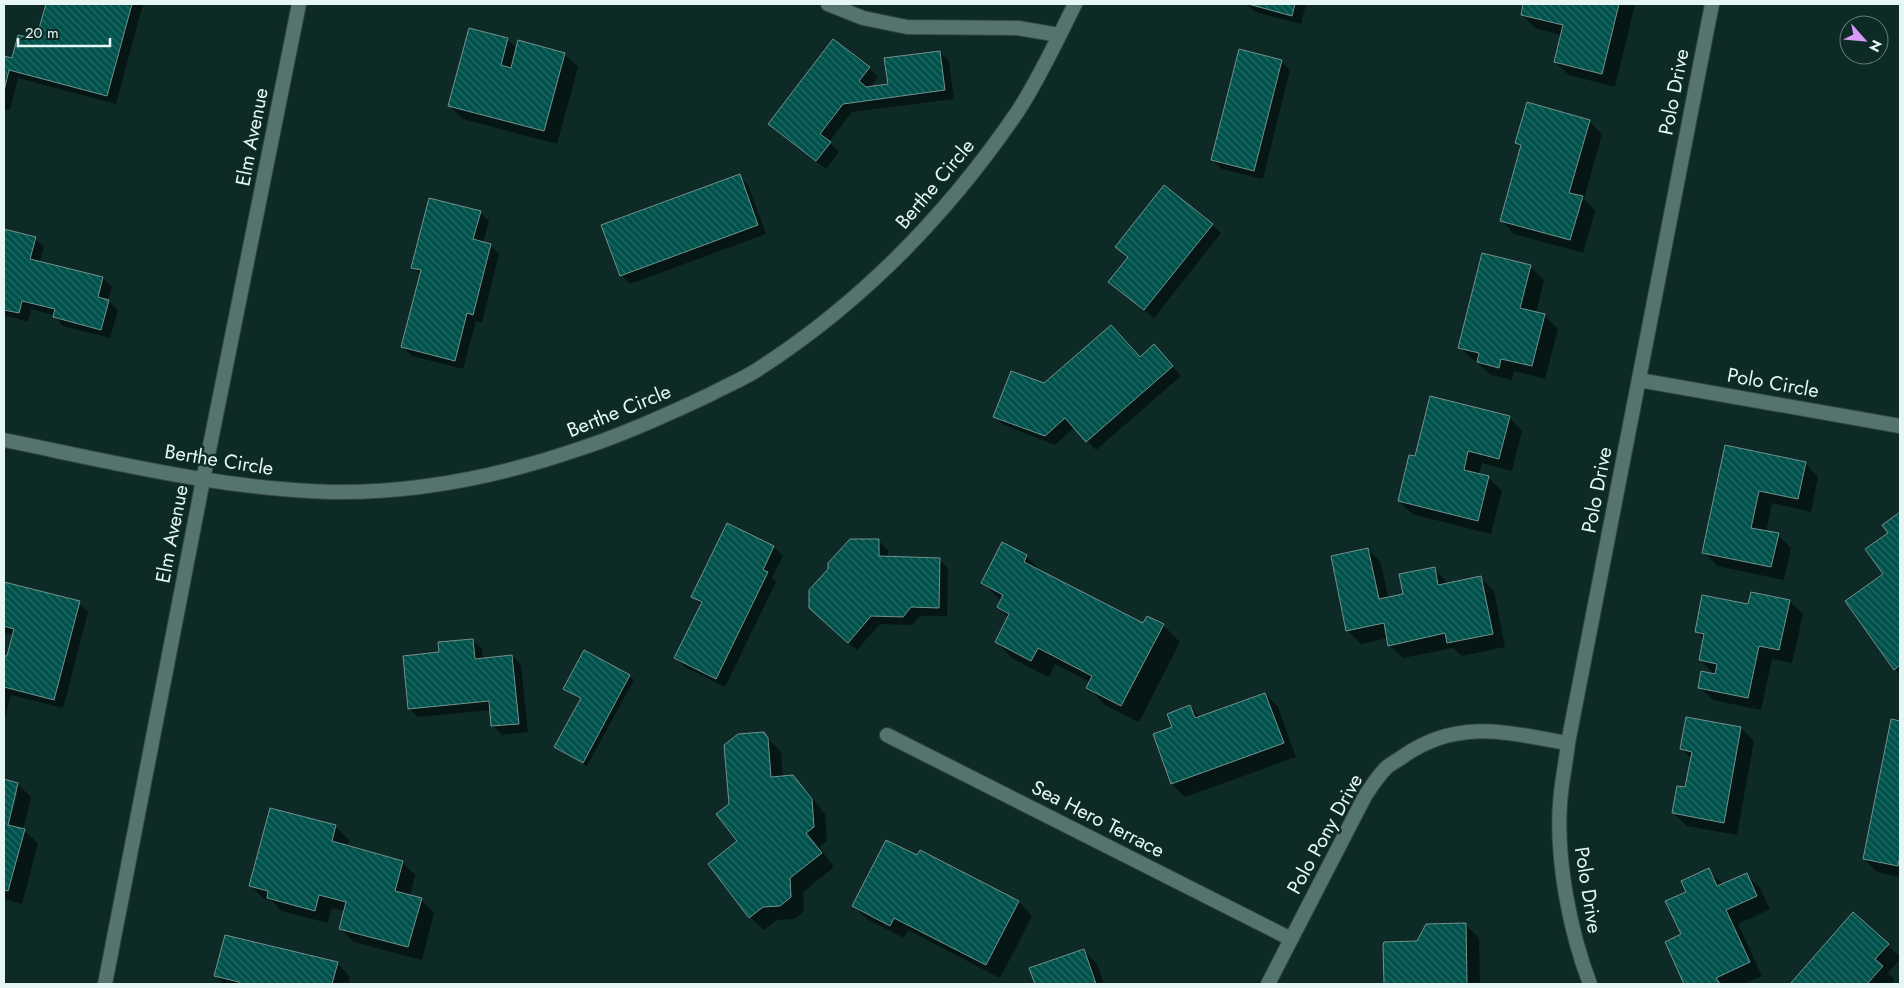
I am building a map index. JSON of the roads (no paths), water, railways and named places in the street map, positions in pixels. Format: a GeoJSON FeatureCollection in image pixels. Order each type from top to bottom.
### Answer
{"type":"FeatureCollection","features":[{"type":"Feature","properties":{"kind":"street","name":"Elm Avenue"},"geometry":{"type":"LineString","coordinates":[[105,984],[203,480],[299,4]]}},
{"type":"Feature","properties":{"kind":"street"},"geometry":{"type":"LineString","coordinates":[[828,4],[863,18],[907,27],[1018,28],[1059,36]]}},
{"type":"Feature","properties":{"kind":"street","name":"Berthe Circle"},"geometry":{"type":"LineString","coordinates":[[4,440],[203,480],[270,489],[334,492],[395,490],[460,482],[529,466],[613,438],[685,407],[754,372],[816,330],[879,276],[934,220],[980,164],[1019,108],[1075,4]]}},
{"type":"Feature","properties":{"kind":"street","name":"Polo Drive"},"geometry":{"type":"LineString","coordinates":[[1590,984],[1572,929],[1559,837],[1560,803],[1568,743],[1712,4]]}},
{"type":"Feature","properties":{"kind":"street","name":"Polo Circle"},"geometry":{"type":"LineString","coordinates":[[1638,380],[1900,426]]}},
{"type":"Feature","properties":{"kind":"street","name":"Polo Pony Drive"},"geometry":{"type":"LineString","coordinates":[[1268,984],[1365,796],[1386,768],[1413,750],[1443,736],[1473,730],[1505,732],[1568,743]]}},
{"type":"Feature","properties":{"kind":"street","name":"Sea Hero Terrace"},"geometry":{"type":"LineString","coordinates":[[887,735],[1291,939]]}}]}
